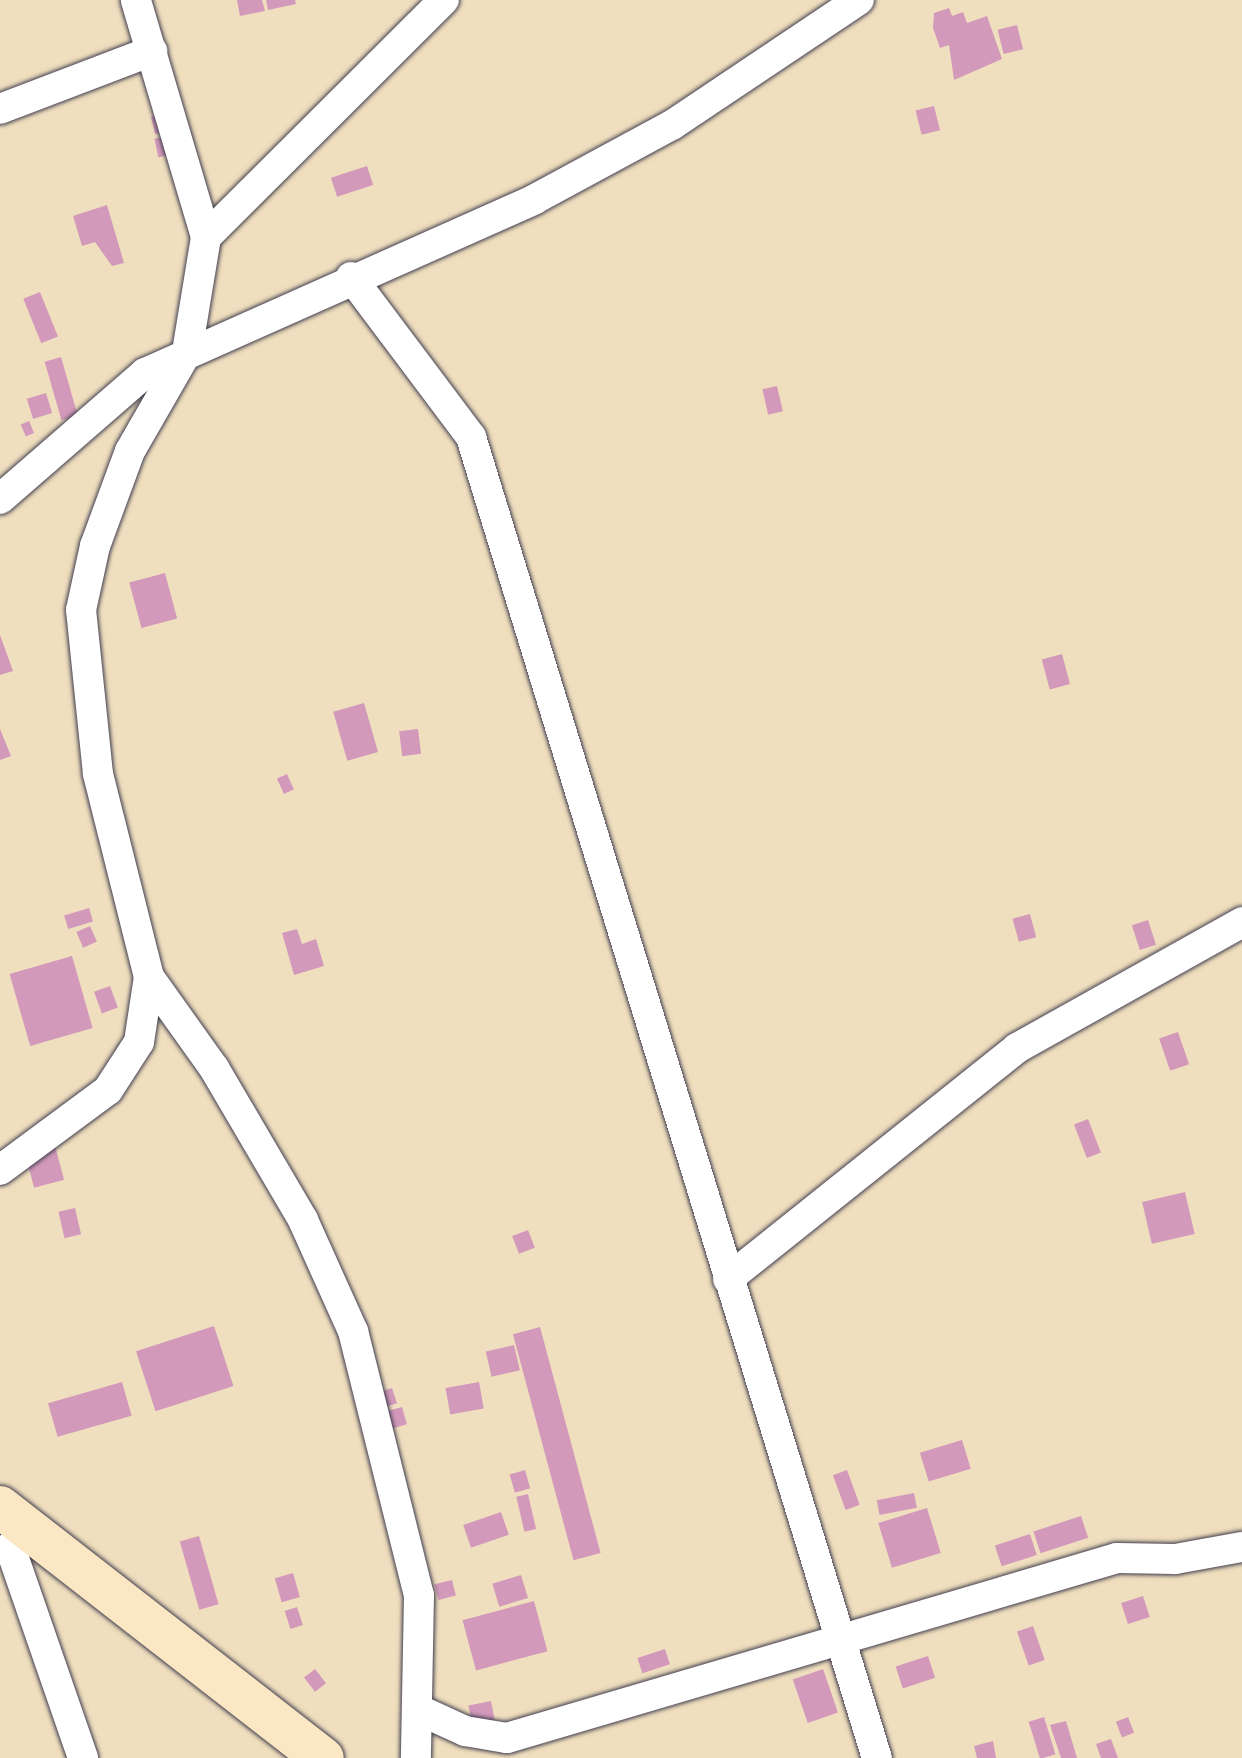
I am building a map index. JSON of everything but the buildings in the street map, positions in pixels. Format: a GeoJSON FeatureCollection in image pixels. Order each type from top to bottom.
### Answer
{"type":"FeatureCollection","features":[{"type":"Feature","properties":{"kind":"street"},"geometry":{"type":"LineString","coordinates":[[136,0],[206,237],[187,352],[130,451],[81,610],[98,774],[149,977],[214,1068],[329,1265],[381,1432],[419,1595],[416,1758]]}},
{"type":"Feature","properties":{"kind":"street"},"geometry":{"type":"LineString","coordinates":[[206,237],[444,0]]}},
{"type":"Feature","properties":{"kind":"street"},"geometry":{"type":"LineString","coordinates":[[0,499],[145,373],[351,277],[535,199],[672,125],[859,0]]}},
{"type":"Feature","properties":{"kind":"street"},"geometry":{"type":"LineString","coordinates":[[0,109],[152,51]]}},
{"type":"Feature","properties":{"kind":"street"},"geometry":{"type":"LineString","coordinates":[[351,277],[471,437],[837,1637],[877,1758]]}},
{"type":"Feature","properties":{"kind":"street"},"geometry":{"type":"LineString","coordinates":[[728,1279],[1017,1048],[1242,922]]}},
{"type":"Feature","properties":{"kind":"street"},"geometry":{"type":"LineString","coordinates":[[0,1170],[108,1090],[139,1042],[149,977]]}},
{"type":"Feature","properties":{"kind":"street"},"geometry":{"type":"LineString","coordinates":[[0,1507],[16,1545],[83,1758]]}},
{"type":"Feature","properties":{"kind":"street"},"geometry":{"type":"LineString","coordinates":[[16,1545],[323,1758]]}},
{"type":"Feature","properties":{"kind":"street"},"geometry":{"type":"LineString","coordinates":[[419,1710],[507,1738],[837,1637],[1117,1558],[1175,1559],[1242,1547]]}}]}
